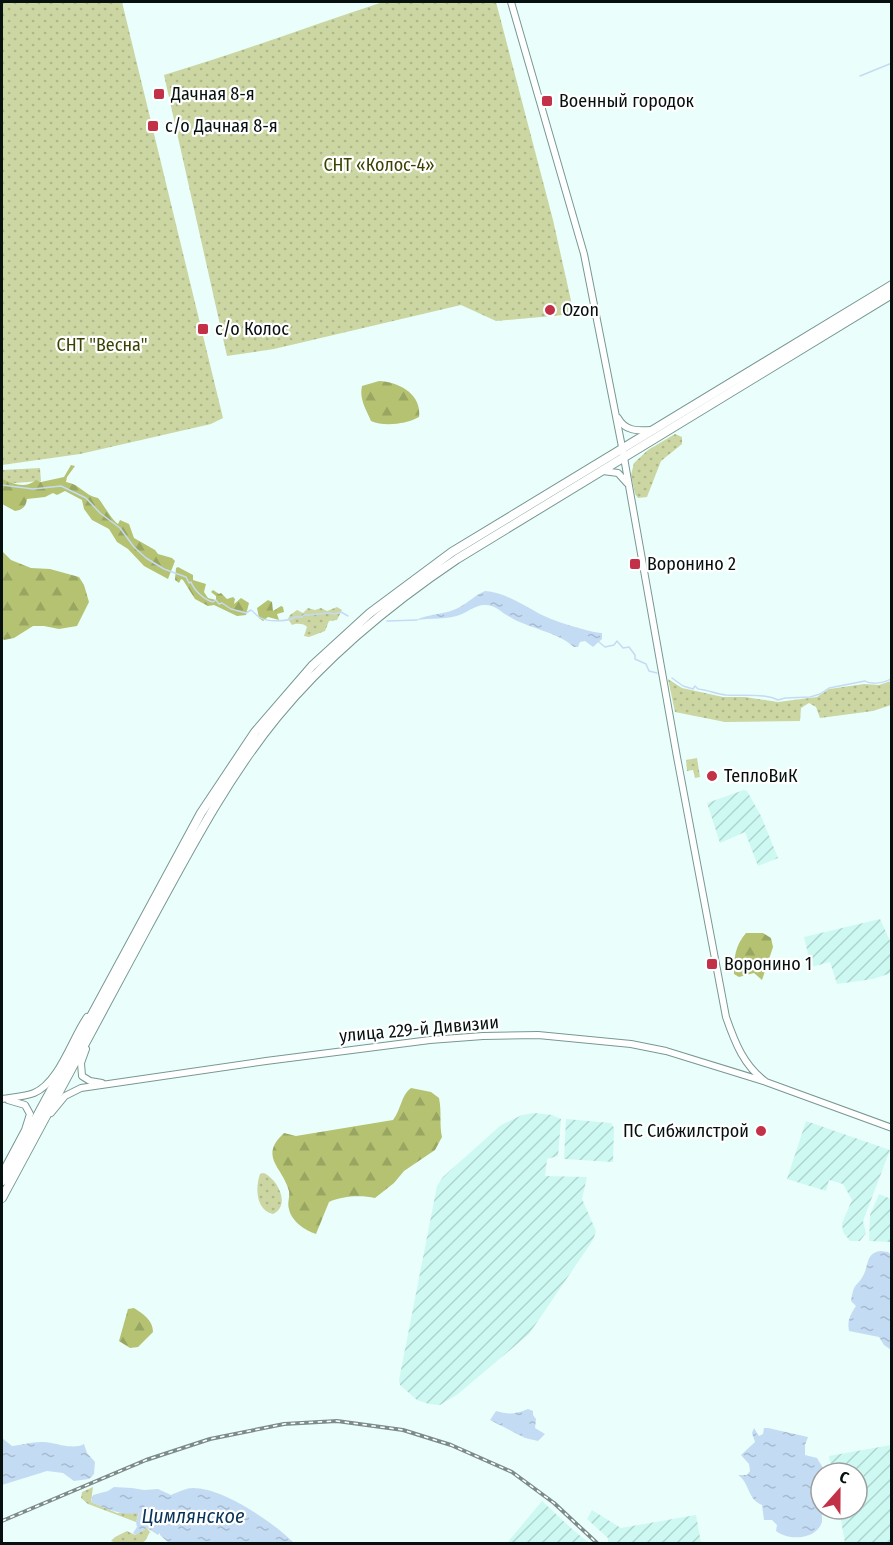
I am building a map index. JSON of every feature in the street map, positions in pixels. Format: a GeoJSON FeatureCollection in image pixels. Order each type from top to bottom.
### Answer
{"type":"FeatureCollection","features":[{"type":"Feature","properties":{"kind":"highway"},"geometry":{"type":"LineString","coordinates":[[2,1181],[180,851],[215,791],[255,732],[298,680],[350,630],[427,569],[479,534],[891,285]]}},
{"type":"Feature","properties":{"kind":"highway"},"geometry":{"type":"LineString","coordinates":[[2,1198],[204,824],[235,775],[276,718],[324,666],[376,618],[431,576],[891,294]]}},
{"type":"Feature","properties":{"kind":"street"},"geometry":{"type":"LineString","coordinates":[[511,2],[584,254],[624,456],[726,1017],[743,1058],[766,1083]]}},
{"type":"Feature","properties":{"kind":"street"},"geometry":{"type":"LineString","coordinates":[[614,411],[625,427],[634,430],[651,430]]}},
{"type":"Feature","properties":{"kind":"street"},"geometry":{"type":"LineString","coordinates":[[594,474],[614,471],[621,475],[629,485]]}},
{"type":"Feature","properties":{"kind":"street"},"geometry":{"type":"LineString","coordinates":[[115,1083],[94,1082],[84,1078],[81,1070],[82,1057],[137,954],[159,906]]}},
{"type":"Feature","properties":{"kind":"street"},"geometry":{"type":"LineString","coordinates":[[2,1099],[34,1093],[48,1083],[98,1002]]}},
{"type":"Feature","properties":{"kind":"street","name":"улица 229-й Дивизии"},"geometry":{"type":"LineString","coordinates":[[115,1083],[430,1040],[537,1035],[632,1044],[666,1051],[766,1083],[891,1128]]}},
{"type":"Feature","properties":{"kind":"street"},"geometry":{"type":"LineString","coordinates":[[725,1070],[738,1070],[742,1066],[743,1058]]}},
{"type":"Feature","properties":{"kind":"street"},"geometry":{"type":"LineString","coordinates":[[725,1070],[742,1072],[750,1068]]}},
{"type":"Feature","properties":{"kind":"street"},"geometry":{"type":"LineString","coordinates":[[2,1198],[62,1099],[76,1090],[115,1083]]}},
{"type":"Feature","properties":{"kind":"street"},"geometry":{"type":"LineString","coordinates":[[2,1099],[22,1103],[28,1108],[30,1114],[25,1130],[2,1173]]}},
{"type":"Feature","properties":{"kind":"shaded area"},"geometry":{"type":"Polygon","coordinates":[[[744,790],[747,791],[761,816],[778,858],[758,866],[745,832],[720,843],[707,803],[744,790]]]}},
{"type":"Feature","properties":{"kind":"shaded area"},"geometry":{"type":"Polygon","coordinates":[[[880,919],[891,943],[891,973],[873,979],[837,984],[830,962],[811,967],[804,937],[880,919]]]}},
{"type":"Feature","properties":{"kind":"shaded area"},"geometry":{"type":"Polygon","coordinates":[[[534,1113],[552,1115],[561,1119],[558,1156],[547,1159],[545,1176],[587,1177],[582,1199],[596,1231],[593,1240],[529,1334],[458,1394],[440,1405],[417,1400],[400,1385],[399,1380],[437,1186],[443,1177],[501,1125],[522,1115],[534,1113]]]}},
{"type":"Feature","properties":{"kind":"shaded area"},"geometry":{"type":"Polygon","coordinates":[[[566,1119],[611,1123],[614,1128],[613,1162],[564,1159],[566,1119]]]}},
{"type":"Feature","properties":{"kind":"shaded area"},"geometry":{"type":"Polygon","coordinates":[[[806,1121],[890,1150],[863,1221],[866,1233],[860,1241],[850,1241],[843,1232],[842,1223],[852,1200],[843,1184],[829,1180],[826,1191],[787,1179],[806,1121]]]}},
{"type":"Feature","properties":{"kind":"shaded area"},"geometry":{"type":"Polygon","coordinates":[[[879,1194],[891,1199],[891,1242],[869,1241],[870,1215],[879,1194]]]}},
{"type":"Feature","properties":{"kind":"shaded area"},"geometry":{"type":"Polygon","coordinates":[[[891,1445],[891,1543],[845,1543],[841,1521],[869,1521],[869,1461],[830,1461],[829,1456],[891,1445]]]}},
{"type":"Feature","properties":{"kind":"shaded area"},"geometry":{"type":"Polygon","coordinates":[[[542,1501],[572,1529],[589,1543],[507,1543],[542,1501]]]}},
{"type":"Feature","properties":{"kind":"shaded area"},"geometry":{"type":"Polygon","coordinates":[[[592,1510],[621,1528],[696,1515],[701,1543],[608,1543],[608,1538],[587,1519],[592,1510]]]}},
{"type":"Feature","properties":{"kind":"green space","name":"СНТ \"Весна\""},"geometry":{"type":"Polygon","coordinates":[[[2,2],[122,2],[223,418],[211,424],[80,454],[2,465],[2,2]]]}},
{"type":"Feature","properties":{"kind":"green space","name":"СНТ «Колос-4»"},"geometry":{"type":"Polygon","coordinates":[[[383,2],[496,2],[553,220],[574,314],[496,321],[461,305],[274,349],[227,356],[164,75],[383,2]]]}},
{"type":"Feature","properties":{"kind":"green space"},"geometry":{"type":"Polygon","coordinates":[[[379,381],[394,384],[408,391],[417,402],[419,417],[395,424],[371,421],[362,400],[362,386],[379,381]]]}},
{"type":"Feature","properties":{"kind":"green space"},"geometry":{"type":"Polygon","coordinates":[[[675,434],[682,437],[682,444],[661,461],[647,497],[638,498],[631,475],[634,463],[648,450],[675,434]]]}},
{"type":"Feature","properties":{"kind":"green space"},"geometry":{"type":"Polygon","coordinates":[[[71,465],[75,466],[66,482],[98,498],[118,524],[120,520],[129,524],[134,538],[158,554],[175,561],[168,579],[144,566],[128,549],[117,542],[109,529],[92,520],[84,509],[82,500],[65,491],[57,495],[53,493],[45,497],[27,499],[24,507],[15,511],[2,504],[2,479],[19,485],[36,480],[41,482],[64,477],[71,465]]]}},
{"type":"Feature","properties":{"kind":"green space"},"geometry":{"type":"Polygon","coordinates":[[[40,468],[41,481],[2,484],[2,470],[40,468]]]}},
{"type":"Feature","properties":{"kind":"green space"},"geometry":{"type":"Polygon","coordinates":[[[2,551],[11,560],[31,568],[50,569],[79,577],[89,602],[77,626],[59,629],[33,626],[14,638],[4,640],[2,638],[2,551]]]}},
{"type":"Feature","properties":{"kind":"green space"},"geometry":{"type":"Polygon","coordinates":[[[178,567],[193,575],[193,580],[206,584],[204,592],[208,598],[216,600],[216,596],[211,592],[213,590],[221,593],[227,599],[233,597],[234,604],[241,598],[249,603],[246,615],[237,616],[195,599],[183,580],[181,579],[179,583],[175,580],[178,567]]]}},
{"type":"Feature","properties":{"kind":"green space"},"geometry":{"type":"Polygon","coordinates":[[[268,600],[272,602],[273,611],[283,607],[284,612],[277,614],[279,620],[268,617],[263,621],[259,618],[257,608],[268,600]]]}},
{"type":"Feature","properties":{"kind":"green space"},"geometry":{"type":"Polygon","coordinates":[[[337,607],[342,610],[337,620],[329,621],[325,631],[309,637],[304,636],[306,626],[292,625],[288,619],[297,610],[303,613],[308,608],[315,610],[321,608],[327,611],[337,607]]]}},
{"type":"Feature","properties":{"kind":"green space"},"geometry":{"type":"Polygon","coordinates":[[[668,679],[682,688],[723,697],[745,697],[778,702],[817,697],[829,689],[864,684],[879,685],[891,681],[891,705],[873,711],[820,718],[816,707],[809,703],[801,708],[800,721],[725,722],[675,712],[668,679]]]}},
{"type":"Feature","properties":{"kind":"green space"},"geometry":{"type":"Polygon","coordinates":[[[697,758],[700,777],[695,778],[693,770],[687,771],[686,760],[697,758]]]}},
{"type":"Feature","properties":{"kind":"green space"},"geometry":{"type":"Polygon","coordinates":[[[746,933],[763,933],[771,938],[773,947],[762,980],[754,973],[739,977],[734,974],[736,952],[739,942],[746,933]]]}},
{"type":"Feature","properties":{"kind":"green space"},"geometry":{"type":"Polygon","coordinates":[[[411,1088],[431,1092],[439,1098],[442,1137],[435,1150],[404,1171],[394,1183],[375,1198],[340,1198],[329,1202],[316,1234],[300,1225],[290,1213],[289,1191],[274,1162],[273,1149],[277,1141],[284,1133],[296,1136],[393,1120],[411,1088]]]}},
{"type":"Feature","properties":{"kind":"green space"},"geometry":{"type":"Polygon","coordinates":[[[264,1173],[274,1181],[282,1199],[278,1210],[273,1214],[263,1208],[258,1198],[258,1180],[260,1174],[264,1173]]]}},
{"type":"Feature","properties":{"kind":"green space"},"geometry":{"type":"Polygon","coordinates":[[[134,1308],[149,1321],[153,1332],[138,1347],[130,1348],[119,1341],[128,1309],[134,1308]]]}},
{"type":"Feature","properties":{"kind":"green space"},"geometry":{"type":"Polygon","coordinates":[[[93,1487],[91,1502],[117,1513],[139,1512],[136,1522],[88,1504],[81,1498],[82,1492],[93,1487]]]}},
{"type":"Feature","properties":{"kind":"green space"},"geometry":{"type":"Polygon","coordinates":[[[147,1528],[150,1532],[145,1541],[128,1544],[111,1541],[127,1531],[135,1535],[147,1528]]]}},
{"type":"Feature","properties":{"kind":"water"},"geometry":{"type":"Polygon","coordinates":[[[485,591],[505,596],[560,622],[602,633],[602,639],[593,647],[585,641],[580,642],[578,647],[574,647],[559,637],[516,620],[497,608],[487,605],[477,606],[451,617],[416,620],[455,610],[485,591]]]}},
{"type":"Feature","properties":{"kind":"water"},"geometry":{"type":"Polygon","coordinates":[[[880,1251],[891,1255],[891,1350],[879,1337],[849,1331],[848,1327],[856,1306],[851,1301],[853,1290],[862,1278],[872,1254],[880,1251]]]}},
{"type":"Feature","properties":{"kind":"water"},"geometry":{"type":"Polygon","coordinates":[[[528,1409],[533,1411],[536,1419],[535,1428],[545,1434],[538,1441],[525,1438],[490,1420],[496,1411],[512,1413],[528,1409]]]}},
{"type":"Feature","properties":{"kind":"water"},"geometry":{"type":"Polygon","coordinates":[[[754,1428],[759,1436],[763,1434],[764,1428],[768,1428],[808,1437],[805,1455],[817,1458],[819,1461],[809,1461],[809,1521],[822,1521],[814,1532],[802,1537],[788,1536],[776,1531],[777,1525],[772,1520],[764,1520],[762,1505],[754,1499],[745,1482],[738,1475],[747,1475],[750,1471],[749,1464],[741,1455],[755,1442],[752,1433],[754,1428]]]}},
{"type":"Feature","properties":{"kind":"water"},"geometry":{"type":"Polygon","coordinates":[[[2,1438],[12,1446],[34,1442],[68,1446],[84,1444],[87,1453],[95,1462],[94,1474],[89,1479],[74,1481],[63,1473],[47,1471],[2,1485],[2,1438]]]}},
{"type":"Feature","properties":{"kind":"water","name":"Цимлянское"},"geometry":{"type":"Polygon","coordinates":[[[114,1487],[158,1489],[171,1495],[193,1488],[219,1494],[248,1508],[294,1543],[169,1543],[160,1533],[158,1535],[147,1528],[135,1535],[133,1533],[137,1527],[139,1513],[120,1513],[91,1502],[93,1495],[114,1487]]]}},
{"type":"Feature","properties":{"kind":"waterway"},"geometry":{"type":"LineString","coordinates":[[860,76],[892,63]]}},
{"type":"Feature","properties":{"kind":"waterway"},"geometry":{"type":"LineString","coordinates":[[2,485],[33,489],[61,486],[86,498],[100,513],[120,528],[134,547],[146,558],[164,569],[186,577],[189,583],[191,582],[206,599],[213,602],[216,600],[219,604],[222,603],[231,609],[246,613],[251,610],[262,619],[271,621],[341,612],[348,616]]}},
{"type":"Feature","properties":{"kind":"waterway"},"geometry":{"type":"LineString","coordinates":[[387,621],[417,620]]}},
{"type":"Feature","properties":{"kind":"waterway"},"geometry":{"type":"LineString","coordinates":[[599,642],[605,647],[614,645],[617,641],[623,648],[629,647],[635,659],[646,664],[649,671],[657,673]]}},
{"type":"Feature","properties":{"kind":"waterway"},"geometry":{"type":"LineString","coordinates":[[672,678],[683,686],[693,689],[695,686],[698,689],[722,694],[759,696],[778,700],[810,697],[829,688],[865,681],[878,683],[892,678]]}},
{"type":"Feature","properties":{"kind":"railway"},"geometry":{"type":"LineString","coordinates":[[2,1521],[146,1460],[210,1439],[284,1424],[337,1421],[403,1430],[451,1445],[512,1472],[554,1503],[598,1544]]}},
{"type":"Feature","properties":{"kind":"place","name":"Дачная 8-я"},"geometry":{"type":"Point","coordinates":[159,94]}},
{"type":"Feature","properties":{"kind":"place","name":"Военный городок"},"geometry":{"type":"Point","coordinates":[547,101]}},
{"type":"Feature","properties":{"kind":"place","name":"с/о Дачная 8-я"},"geometry":{"type":"Point","coordinates":[153,126]}},
{"type":"Feature","properties":{"kind":"place","name":"Ozon"},"geometry":{"type":"Point","coordinates":[550,310]}},
{"type":"Feature","properties":{"kind":"place","name":"с/о Колос"},"geometry":{"type":"Point","coordinates":[203,329]}},
{"type":"Feature","properties":{"kind":"place","name":"Воронино 2"},"geometry":{"type":"Point","coordinates":[635,564]}},
{"type":"Feature","properties":{"kind":"place","name":"ТеплоВиК"},"geometry":{"type":"Point","coordinates":[712,776]}},
{"type":"Feature","properties":{"kind":"place","name":"Воронино 1"},"geometry":{"type":"Point","coordinates":[712,964]}},
{"type":"Feature","properties":{"kind":"place","name":"ПС Сибжилстрой"},"geometry":{"type":"Point","coordinates":[761,1131]}}]}
